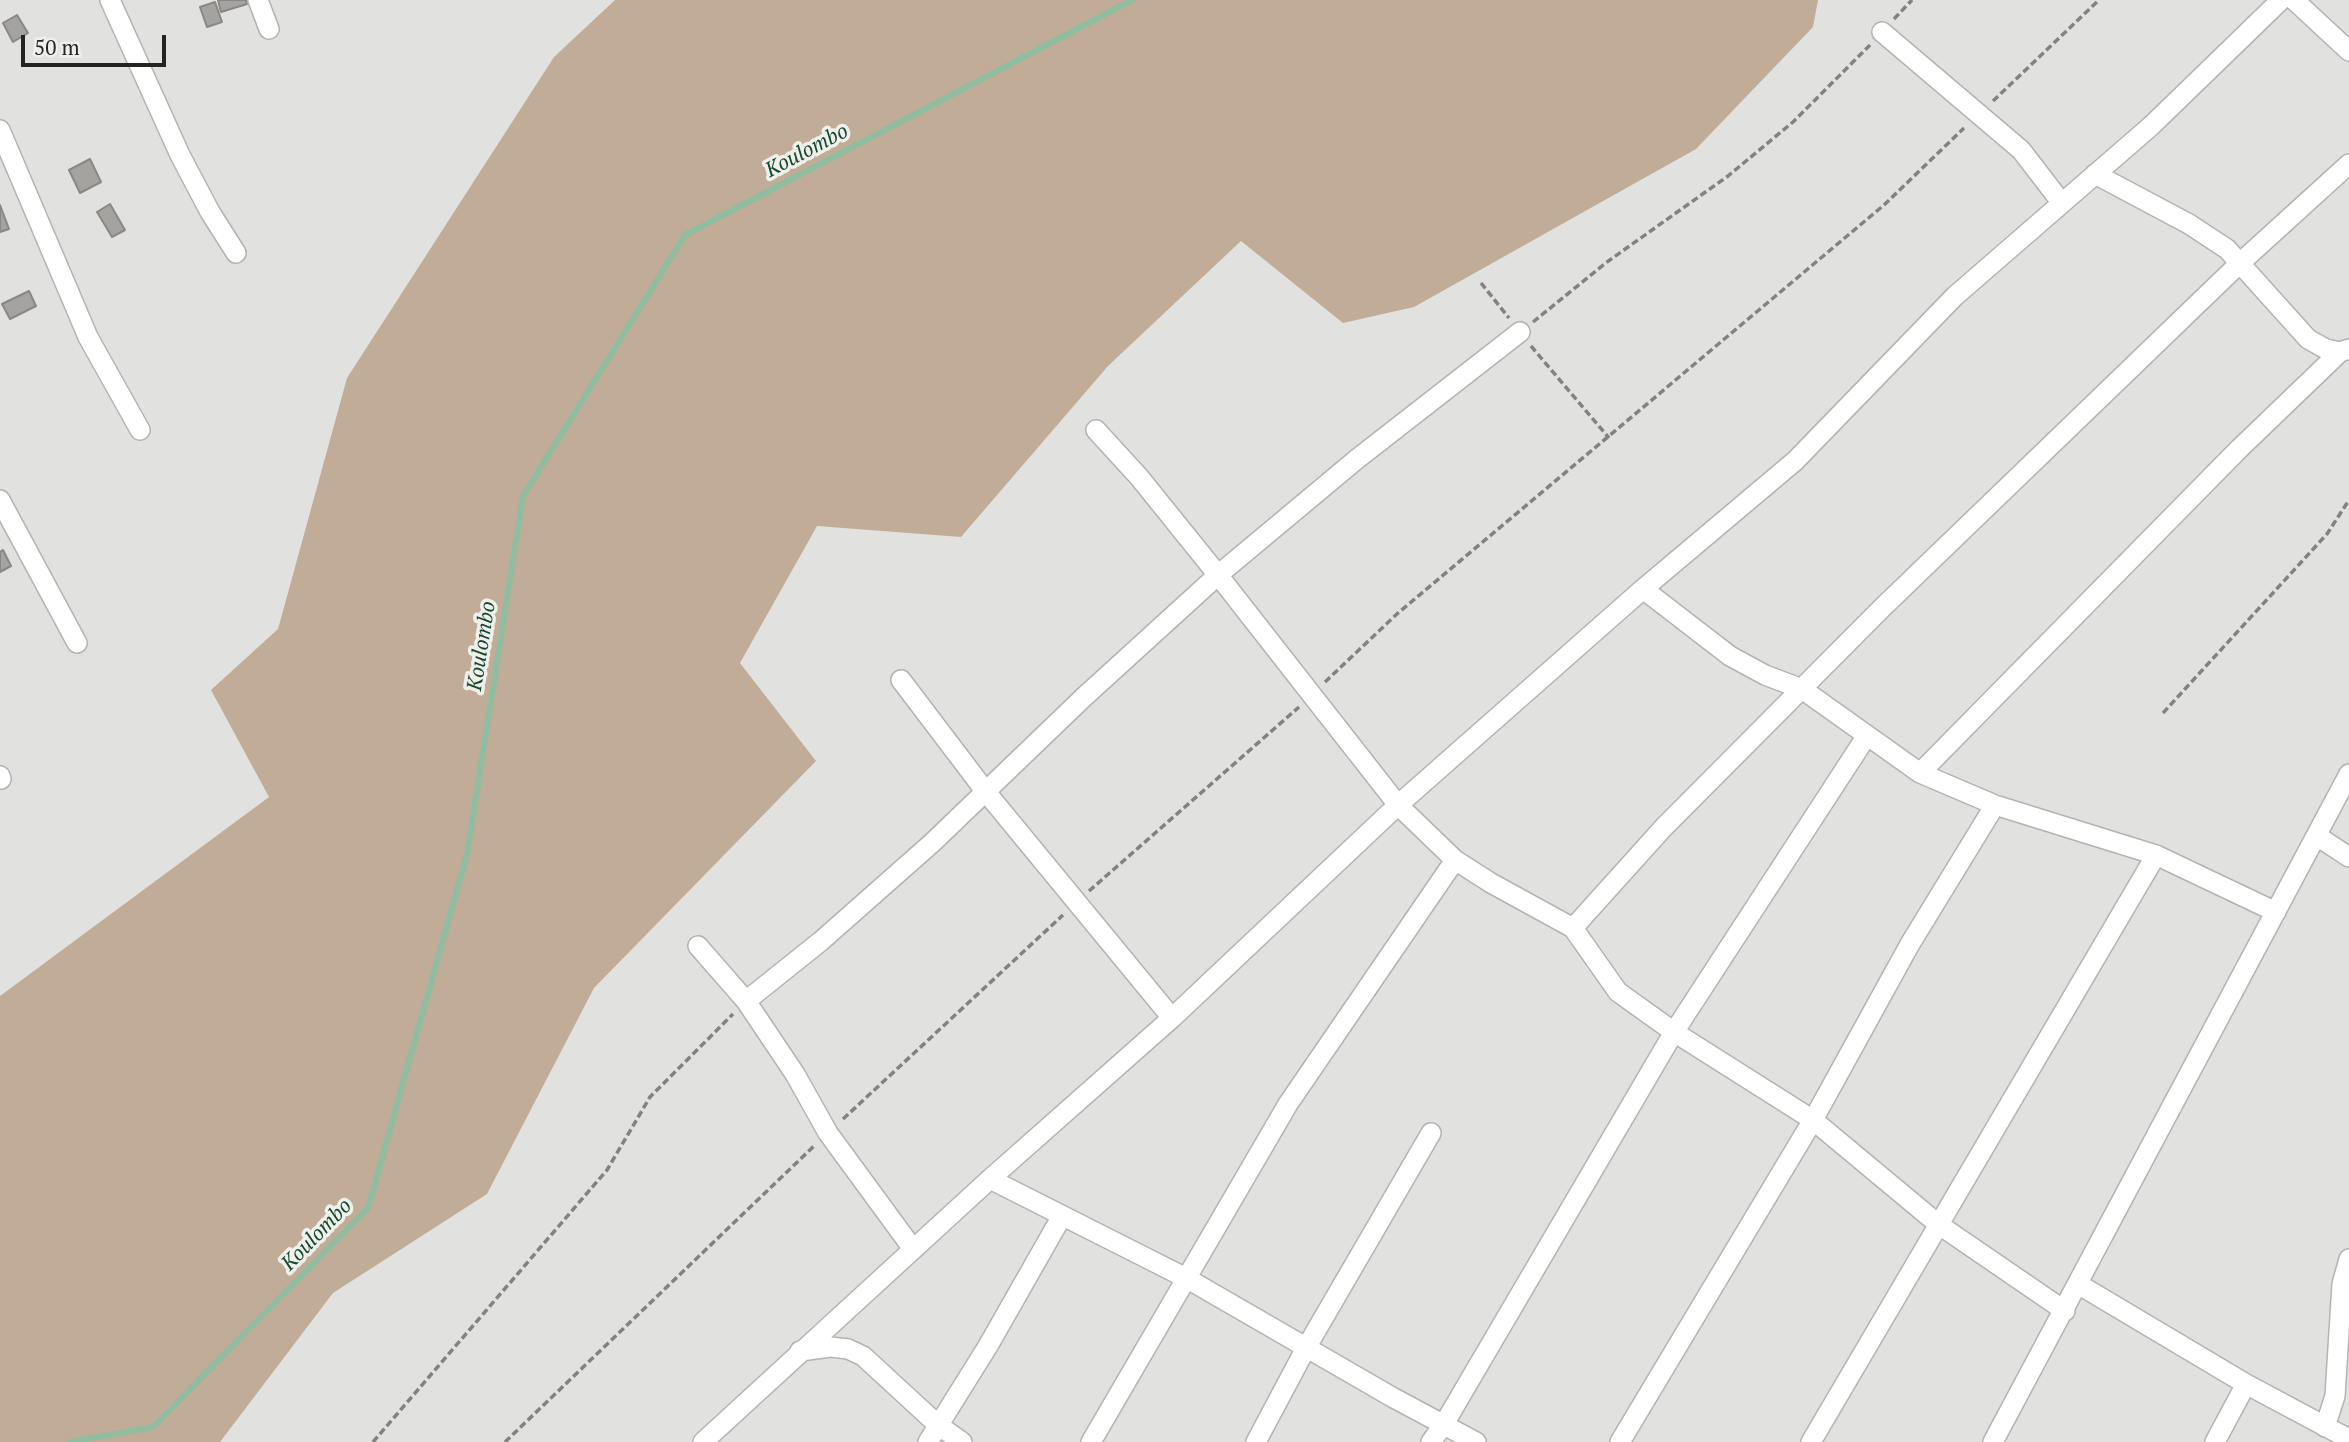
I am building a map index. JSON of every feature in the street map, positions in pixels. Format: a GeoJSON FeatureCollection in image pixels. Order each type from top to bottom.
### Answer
{"type":"FeatureCollection","features":[{"type":"Feature","properties":{"kind":"street"},"geometry":{"type":"LineString","coordinates":[[110,0],[180,155],[210,212],[236,253]]}},
{"type":"Feature","properties":{"kind":"street"},"geometry":{"type":"LineString","coordinates":[[258,0],[269,29]]}},
{"type":"Feature","properties":{"kind":"street"},"geometry":{"type":"LineString","coordinates":[[703,1442],[990,1179],[1172,1018],[1398,805],[1643,589],[1795,461],[1955,296],[2151,126],[2281,0]]}},
{"type":"Feature","properties":{"kind":"street"},"geometry":{"type":"LineString","coordinates":[[2294,0],[2349,51]]}},
{"type":"Feature","properties":{"kind":"street"},"geometry":{"type":"LineString","coordinates":[[1882,32],[2021,150],[2062,202]]}},
{"type":"Feature","properties":{"kind":"street"},"geometry":{"type":"LineString","coordinates":[[0,130],[88,338],[140,430]]}},
{"type":"Feature","properties":{"kind":"street"},"geometry":{"type":"LineString","coordinates":[[1573,928],[1664,827],[1903,588],[2241,263],[2349,164]]}},
{"type":"Feature","properties":{"kind":"street"},"geometry":{"type":"LineString","coordinates":[[2095,174],[2206,234],[2241,263],[2308,340],[2326,349],[2345,351]]}},
{"type":"Feature","properties":{"kind":"street"},"geometry":{"type":"LineString","coordinates":[[746,1001],[821,941],[986,792],[1084,697],[1218,575],[1357,459],[1520,332]]}},
{"type":"Feature","properties":{"kind":"street"},"geometry":{"type":"LineString","coordinates":[[1920,773],[2229,459],[2345,351]]}},
{"type":"Feature","properties":{"kind":"street"},"geometry":{"type":"LineString","coordinates":[[1096,430],[1139,477],[1218,575],[1398,805],[1455,860],[1573,928],[1618,992],[1674,1032],[1813,1120],[1938,1224],[2065,1311]]}},
{"type":"Feature","properties":{"kind":"street"},"geometry":{"type":"LineString","coordinates":[[0,500],[77,643]]}},
{"type":"Feature","properties":{"kind":"street"},"geometry":{"type":"LineString","coordinates":[[1643,589],[1730,656],[1765,675],[1802,689],[1920,773],[1995,805],[2157,855],[2276,912]]}},
{"type":"Feature","properties":{"kind":"street"},"geometry":{"type":"LineString","coordinates":[[901,680],[986,792],[1172,1018]]}},
{"type":"Feature","properties":{"kind":"street"},"geometry":{"type":"LineString","coordinates":[[1432,1442],[1674,1032],[1866,737]]}},
{"type":"Feature","properties":{"kind":"street"},"geometry":{"type":"LineString","coordinates":[[1993,1442],[2349,774]]}},
{"type":"Feature","properties":{"kind":"street"},"geometry":{"type":"LineString","coordinates":[[1620,1442],[1813,1120],[1910,944],[1995,805]]}},
{"type":"Feature","properties":{"kind":"street"},"geometry":{"type":"LineString","coordinates":[[2316,836],[2349,857]]}},
{"type":"Feature","properties":{"kind":"street"},"geometry":{"type":"LineString","coordinates":[[1811,1442],[2157,855]]}},
{"type":"Feature","properties":{"kind":"street"},"geometry":{"type":"LineString","coordinates":[[1091,1442],[1288,1104],[1455,860]]}},
{"type":"Feature","properties":{"kind":"street"},"geometry":{"type":"LineString","coordinates":[[698,946],[746,1001],[795,1074],[828,1133],[914,1249]]}},
{"type":"Feature","properties":{"kind":"street"},"geometry":{"type":"LineString","coordinates":[[1256,1442],[1431,1133]]}},
{"type":"Feature","properties":{"kind":"street"},"geometry":{"type":"LineString","coordinates":[[990,1179],[1186,1278],[1476,1442]]}},
{"type":"Feature","properties":{"kind":"street"},"geometry":{"type":"LineString","coordinates":[[933,1434],[988,1346],[1062,1216]]}},
{"type":"Feature","properties":{"kind":"street"},"geometry":{"type":"LineString","coordinates":[[2325,1427],[2335,1396],[2342,1284],[2349,1259]]}},
{"type":"Feature","properties":{"kind":"street"},"geometry":{"type":"LineString","coordinates":[[2078,1284],[2246,1384],[2349,1439]]}},
{"type":"Feature","properties":{"kind":"street"},"geometry":{"type":"LineString","coordinates":[[800,1352],[831,1347],[848,1349],[863,1356],[933,1434],[962,1442]]}},
{"type":"Feature","properties":{"kind":"street"},"geometry":{"type":"LineString","coordinates":[[2216,1442],[2246,1384]]}},
{"type":"Feature","properties":{"kind":"path"},"geometry":{"type":"LineString","coordinates":[[1520,332],[1607,262],[1728,176],[1793,122],[1912,0]]}},
{"type":"Feature","properties":{"kind":"path"},"geometry":{"type":"LineString","coordinates":[[505,1442],[828,1133],[1077,902],[1311,696],[1398,613],[1884,205],[2099,0]]}},
{"type":"Feature","properties":{"kind":"path"},"geometry":{"type":"LineString","coordinates":[[1481,283],[1609,438]]}},
{"type":"Feature","properties":{"kind":"path"},"geometry":{"type":"LineString","coordinates":[[2163,713],[2327,534],[2349,500]]}},
{"type":"Feature","properties":{"kind":"path"},"geometry":{"type":"LineString","coordinates":[[373,1442],[607,1170],[649,1097],[746,1001]]}},
{"type":"Feature","properties":{"kind":"shaded area"},"geometry":{"type":"Polygon","coordinates":[[[615,0],[1818,0],[1813,27],[1696,149],[1414,307],[1343,323],[1241,241],[1108,366],[961,537],[817,526],[740,663],[816,761],[594,988],[487,1194],[333,1293],[220,1442],[0,1442],[0,996],[269,797],[211,690],[278,629],[347,378],[554,57],[615,0]]]}},
{"type":"Feature","properties":{"kind":"building"},"geometry":{"type":"Polygon","coordinates":[[[218,0],[246,0],[247,4],[221,12],[218,0]]]}},
{"type":"Feature","properties":{"kind":"building"},"geometry":{"type":"Polygon","coordinates":[[[215,2],[222,22],[207,27],[200,7],[215,2]]]}},
{"type":"Feature","properties":{"kind":"building"},"geometry":{"type":"Polygon","coordinates":[[[17,15],[28,33],[13,42],[3,23],[17,15]]]}},
{"type":"Feature","properties":{"kind":"building"},"geometry":{"type":"Polygon","coordinates":[[[90,159],[101,182],[80,193],[69,170],[90,159]]]}},
{"type":"Feature","properties":{"kind":"building"},"geometry":{"type":"Polygon","coordinates":[[[110,204],[125,230],[112,237],[97,212],[110,204]]]}},
{"type":"Feature","properties":{"kind":"building"},"geometry":{"type":"Polygon","coordinates":[[[0,205],[9,229],[0,232],[0,205]]]}},
{"type":"Feature","properties":{"kind":"building"},"geometry":{"type":"Polygon","coordinates":[[[29,291],[36,306],[10,319],[2,304],[29,291]]]}},
{"type":"Feature","properties":{"kind":"building"},"geometry":{"type":"Polygon","coordinates":[[[3,550],[11,566],[0,572],[0,552],[3,550]]]}},
{"type":"Feature","properties":{"kind":"waterway","name":"Koulombo"},"geometry":{"type":"LineString","coordinates":[[70,1442],[153,1427],[368,1208],[467,854],[523,496],[685,235],[1132,0]]}}]}
